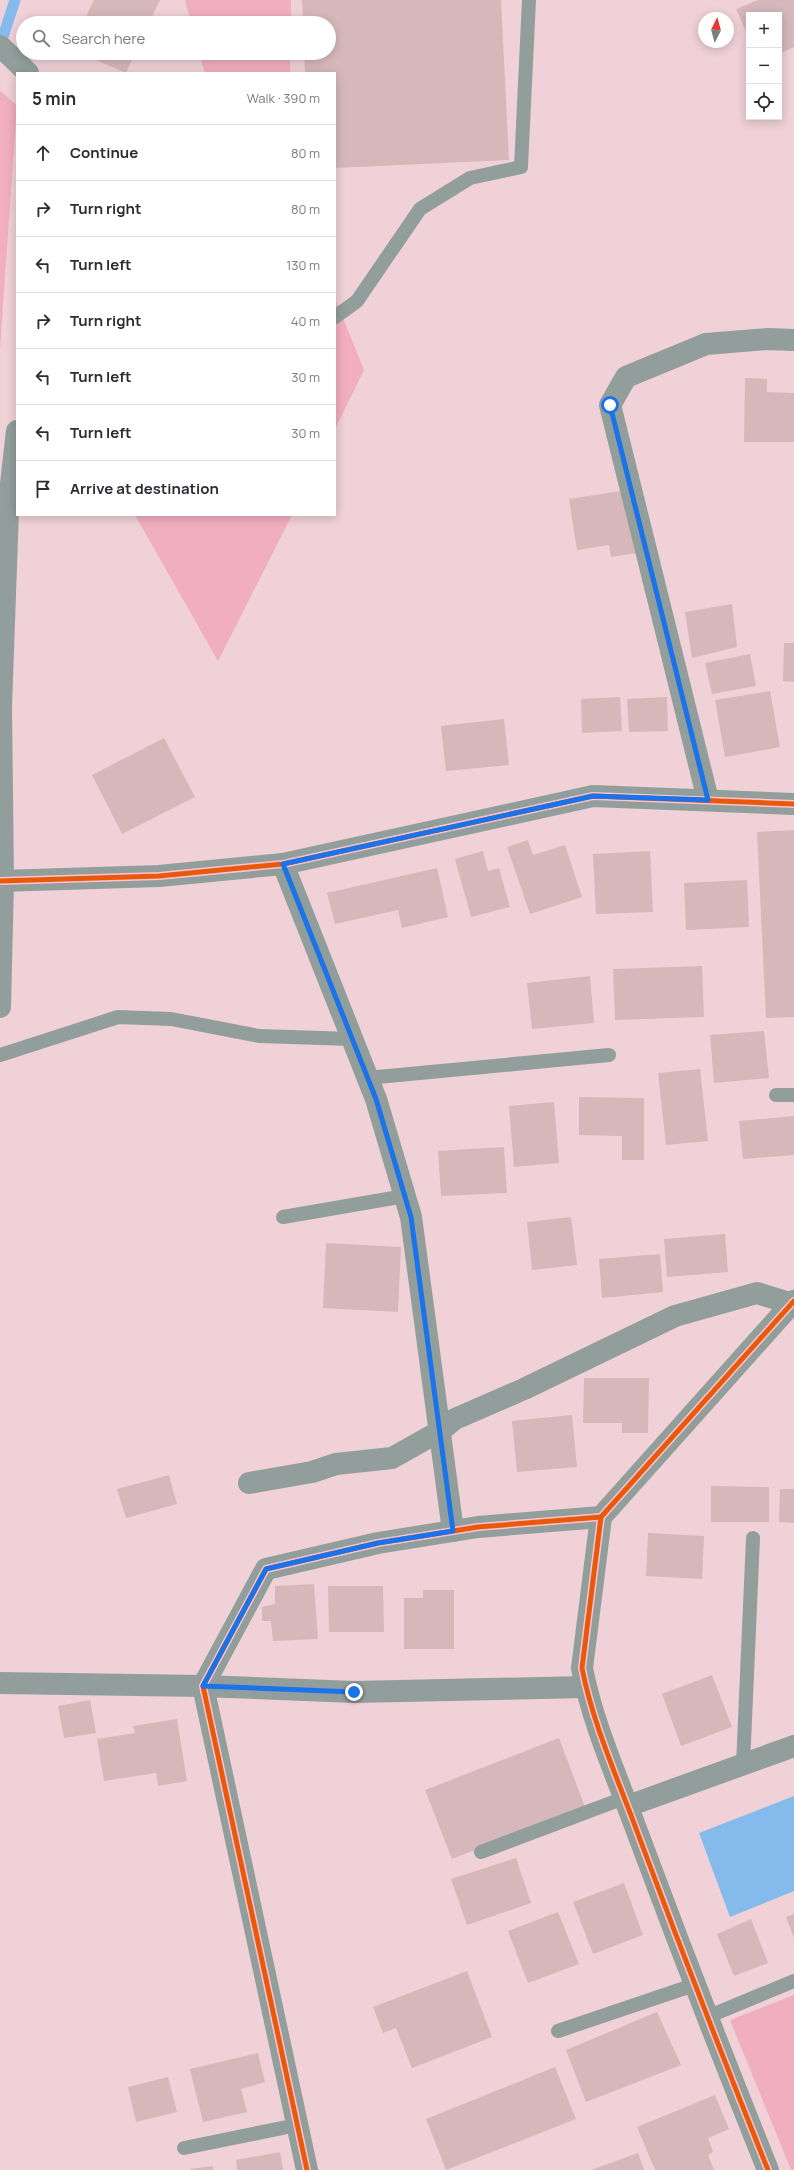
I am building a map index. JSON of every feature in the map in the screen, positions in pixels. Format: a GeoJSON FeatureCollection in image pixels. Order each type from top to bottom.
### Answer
{"type":"FeatureCollection","features":[{"type":"Feature","properties":{"kind":"street"},"geometry":{"type":"LineString","coordinates":[[0,46],[27,72]]}},
{"type":"Feature","properties":{"kind":"street"},"geometry":{"type":"LineString","coordinates":[[708,800],[610,405],[626,377],[706,344],[768,339],[794,340]]}},
{"type":"Feature","properties":{"kind":"street"},"geometry":{"type":"LineString","coordinates":[[0,1007],[2,881],[1,706],[8,510],[16,440]]}},
{"type":"Feature","properties":{"kind":"street"},"geometry":{"type":"LineString","coordinates":[[2,881],[160,876],[283,864],[593,796],[794,804]]}},
{"type":"Feature","properties":{"kind":"street"},"geometry":{"type":"LineString","coordinates":[[283,864],[376,1099],[411,1217],[453,1531]]}},
{"type":"Feature","properties":{"kind":"street"},"geometry":{"type":"LineString","coordinates":[[249,1483],[312,1472],[336,1464],[392,1458],[440,1431],[455,1419],[524,1389],[676,1316],[757,1293],[793,1303],[601,1517],[582,1668],[585,1687],[626,1802],[694,1985],[768,2170]]}},
{"type":"Feature","properties":{"kind":"street"},"geometry":{"type":"LineString","coordinates":[[307,2170],[203,1686],[266,1569],[378,1543],[478,1527],[601,1517]]}},
{"type":"Feature","properties":{"kind":"street"},"geometry":{"type":"LineString","coordinates":[[0,1683],[203,1686],[354,1692],[585,1687]]}},
{"type":"Feature","properties":{"kind":"street"},"geometry":{"type":"LineString","coordinates":[[626,1802],[743,1765],[794,1746]]}},
{"type":"Feature","properties":{"kind":"lane"},"geometry":{"type":"LineString","coordinates":[[336,316],[357,301],[420,209],[470,178],[521,167],[529,0]]}},
{"type":"Feature","properties":{"kind":"lane"},"geometry":{"type":"LineString","coordinates":[[0,1055],[118,1017],[171,1019],[259,1036],[352,1039]]}},
{"type":"Feature","properties":{"kind":"lane"},"geometry":{"type":"LineString","coordinates":[[367,1078],[609,1055]]}},
{"type":"Feature","properties":{"kind":"lane"},"geometry":{"type":"LineString","coordinates":[[776,1096],[794,1095]]}},
{"type":"Feature","properties":{"kind":"lane"},"geometry":{"type":"LineString","coordinates":[[283,1217],[404,1196]]}},
{"type":"Feature","properties":{"kind":"lane"},"geometry":{"type":"LineString","coordinates":[[743,1765],[753,1538]]}},
{"type":"Feature","properties":{"kind":"lane"},"geometry":{"type":"LineString","coordinates":[[482,1852],[626,1802]]}},
{"type":"Feature","properties":{"kind":"lane"},"geometry":{"type":"LineString","coordinates":[[707,2017],[794,1981]]}},
{"type":"Feature","properties":{"kind":"lane"},"geometry":{"type":"LineString","coordinates":[[558,2031],[694,1985]]}},
{"type":"Feature","properties":{"kind":"lane"},"geometry":{"type":"LineString","coordinates":[[184,2148],[297,2125]]}},
{"type":"Feature","properties":{"kind":"shaded area"},"geometry":{"type":"Polygon","coordinates":[[[185,0],[291,0],[291,16],[189,16],[185,0]]]}},
{"type":"Feature","properties":{"kind":"shaded area"},"geometry":{"type":"Polygon","coordinates":[[[201,60],[290,60],[290,72],[205,72],[201,60]]]}},
{"type":"Feature","properties":{"kind":"shaded area"},"geometry":{"type":"Polygon","coordinates":[[[0,91],[16,104],[16,119],[0,349],[0,91]]]}},
{"type":"Feature","properties":{"kind":"shaded area"},"geometry":{"type":"Polygon","coordinates":[[[336,300],[364,370],[336,427],[336,300]]]}},
{"type":"Feature","properties":{"kind":"shaded area"},"geometry":{"type":"Polygon","coordinates":[[[136,516],[291,516],[218,661],[136,516]]]}},
{"type":"Feature","properties":{"kind":"shaded area"},"geometry":{"type":"Polygon","coordinates":[[[794,1995],[794,2170],[791,2170],[730,2020],[794,1995]]]}},
{"type":"Feature","properties":{"kind":"water"},"geometry":{"type":"Polygon","coordinates":[[[794,1796],[794,1891],[730,1917],[699,1833],[794,1796]]]}},
{"type":"Feature","properties":{"kind":"building"},"geometry":{"type":"Polygon","coordinates":[[[94,0],[160,0],[152,16],[86,16],[94,0]]]}},
{"type":"Feature","properties":{"kind":"building"},"geometry":{"type":"Polygon","coordinates":[[[302,0],[501,0],[509,160],[336,168],[336,72],[305,72],[304,60],[336,60],[336,16],[303,16],[302,0]]]}},
{"type":"Feature","properties":{"kind":"building"},"geometry":{"type":"Polygon","coordinates":[[[758,0],[794,0],[794,47],[782,53],[782,12],[746,12],[746,31],[736,9],[758,0]]]}},
{"type":"Feature","properties":{"kind":"building"},"geometry":{"type":"Polygon","coordinates":[[[96,60],[132,60],[126,72],[96,60]]]}},
{"type":"Feature","properties":{"kind":"building"},"geometry":{"type":"Polygon","coordinates":[[[745,378],[767,379],[767,392],[794,393],[794,442],[744,442],[745,378]]]}},
{"type":"Feature","properties":{"kind":"building"},"geometry":{"type":"Polygon","coordinates":[[[627,490],[637,553],[611,557],[609,545],[577,550],[569,499],[627,490]]]}},
{"type":"Feature","properties":{"kind":"building"},"geometry":{"type":"Polygon","coordinates":[[[732,604],[737,647],[692,658],[685,612],[732,604]]]}},
{"type":"Feature","properties":{"kind":"building"},"geometry":{"type":"Polygon","coordinates":[[[784,643],[794,643],[794,682],[783,681],[784,643]]]}},
{"type":"Feature","properties":{"kind":"building"},"geometry":{"type":"Polygon","coordinates":[[[750,654],[756,686],[712,694],[705,663],[750,654]]]}},
{"type":"Feature","properties":{"kind":"building"},"geometry":{"type":"Polygon","coordinates":[[[770,691],[780,747],[725,757],[715,700],[770,691]]]}},
{"type":"Feature","properties":{"kind":"building"},"geometry":{"type":"Polygon","coordinates":[[[620,697],[622,731],[582,733],[581,699],[620,697]]]}},
{"type":"Feature","properties":{"kind":"building"},"geometry":{"type":"Polygon","coordinates":[[[667,697],[668,731],[629,732],[627,699],[667,697]]]}},
{"type":"Feature","properties":{"kind":"building"},"geometry":{"type":"Polygon","coordinates":[[[504,719],[509,765],[446,771],[441,726],[504,719]]]}},
{"type":"Feature","properties":{"kind":"building"},"geometry":{"type":"Polygon","coordinates":[[[164,738],[195,797],[122,834],[92,775],[164,738]]]}},
{"type":"Feature","properties":{"kind":"building"},"geometry":{"type":"Polygon","coordinates":[[[794,830],[794,1017],[766,1018],[757,832],[794,830]]]}},
{"type":"Feature","properties":{"kind":"building"},"geometry":{"type":"Polygon","coordinates":[[[528,840],[533,855],[565,845],[582,897],[530,914],[507,847],[528,840]]]}},
{"type":"Feature","properties":{"kind":"building"},"geometry":{"type":"Polygon","coordinates":[[[483,851],[488,871],[499,868],[510,907],[471,917],[455,859],[483,851]]]}},
{"type":"Feature","properties":{"kind":"building"},"geometry":{"type":"Polygon","coordinates":[[[650,851],[653,912],[596,914],[593,854],[650,851]]]}},
{"type":"Feature","properties":{"kind":"building"},"geometry":{"type":"Polygon","coordinates":[[[437,868],[448,917],[402,928],[398,910],[335,924],[327,893],[437,868]]]}},
{"type":"Feature","properties":{"kind":"building"},"geometry":{"type":"Polygon","coordinates":[[[747,880],[749,927],[686,930],[684,883],[747,880]]]}},
{"type":"Feature","properties":{"kind":"building"},"geometry":{"type":"Polygon","coordinates":[[[702,966],[704,1017],[615,1020],[613,969],[702,966]]]}},
{"type":"Feature","properties":{"kind":"building"},"geometry":{"type":"Polygon","coordinates":[[[590,976],[594,1023],[532,1029],[527,983],[590,976]]]}},
{"type":"Feature","properties":{"kind":"building"},"geometry":{"type":"Polygon","coordinates":[[[764,1031],[769,1078],[714,1083],[710,1035],[764,1031]]]}},
{"type":"Feature","properties":{"kind":"building"},"geometry":{"type":"Polygon","coordinates":[[[700,1069],[708,1141],[666,1145],[658,1073],[700,1069]]]}},
{"type":"Feature","properties":{"kind":"building"},"geometry":{"type":"Polygon","coordinates":[[[579,1097],[644,1098],[644,1160],[622,1160],[622,1136],[579,1135],[579,1097]]]}},
{"type":"Feature","properties":{"kind":"building"},"geometry":{"type":"Polygon","coordinates":[[[554,1102],[559,1163],[514,1167],[509,1106],[554,1102]]]}},
{"type":"Feature","properties":{"kind":"building"},"geometry":{"type":"Polygon","coordinates":[[[794,1116],[794,1155],[743,1159],[739,1121],[794,1116]]]}},
{"type":"Feature","properties":{"kind":"building"},"geometry":{"type":"Polygon","coordinates":[[[504,1147],[507,1193],[441,1196],[438,1151],[504,1147]]]}},
{"type":"Feature","properties":{"kind":"building"},"geometry":{"type":"Polygon","coordinates":[[[571,1217],[577,1265],[532,1270],[527,1222],[571,1217]]]}},
{"type":"Feature","properties":{"kind":"building"},"geometry":{"type":"Polygon","coordinates":[[[725,1234],[728,1272],[667,1277],[664,1239],[725,1234]]]}},
{"type":"Feature","properties":{"kind":"building"},"geometry":{"type":"Polygon","coordinates":[[[326,1243],[401,1247],[398,1312],[323,1308],[326,1243]]]}},
{"type":"Feature","properties":{"kind":"building"},"geometry":{"type":"Polygon","coordinates":[[[660,1254],[663,1292],[602,1298],[599,1259],[660,1254]]]}},
{"type":"Feature","properties":{"kind":"building"},"geometry":{"type":"Polygon","coordinates":[[[584,1378],[649,1378],[648,1433],[622,1433],[622,1423],[583,1423],[584,1378]]]}},
{"type":"Feature","properties":{"kind":"building"},"geometry":{"type":"Polygon","coordinates":[[[572,1415],[577,1467],[517,1472],[512,1421],[572,1415]]]}},
{"type":"Feature","properties":{"kind":"building"},"geometry":{"type":"Polygon","coordinates":[[[169,1475],[177,1504],[126,1518],[117,1489],[169,1475]]]}},
{"type":"Feature","properties":{"kind":"building"},"geometry":{"type":"Polygon","coordinates":[[[711,1486],[769,1487],[769,1522],[711,1522],[711,1486]]]}},
{"type":"Feature","properties":{"kind":"building"},"geometry":{"type":"Polygon","coordinates":[[[780,1489],[794,1489],[794,1523],[779,1522],[780,1489]]]}},
{"type":"Feature","properties":{"kind":"building"},"geometry":{"type":"Polygon","coordinates":[[[648,1533],[704,1536],[702,1579],[646,1576],[648,1533]]]}},
{"type":"Feature","properties":{"kind":"building"},"geometry":{"type":"Polygon","coordinates":[[[314,1584],[318,1639],[273,1641],[271,1621],[262,1621],[262,1607],[275,1604],[275,1586],[314,1584]]]}},
{"type":"Feature","properties":{"kind":"building"},"geometry":{"type":"Polygon","coordinates":[[[328,1586],[383,1586],[384,1632],[329,1632],[328,1586]]]}},
{"type":"Feature","properties":{"kind":"building"},"geometry":{"type":"Polygon","coordinates":[[[423,1590],[454,1590],[454,1649],[404,1649],[404,1598],[423,1598],[423,1590]]]}},
{"type":"Feature","properties":{"kind":"building"},"geometry":{"type":"Polygon","coordinates":[[[712,1675],[732,1727],[681,1746],[662,1694],[712,1675]]]}},
{"type":"Feature","properties":{"kind":"building"},"geometry":{"type":"Polygon","coordinates":[[[90,1700],[96,1733],[64,1738],[58,1706],[90,1700]]]}},
{"type":"Feature","properties":{"kind":"building"},"geometry":{"type":"Polygon","coordinates":[[[177,1719],[187,1781],[158,1786],[156,1773],[104,1781],[97,1739],[135,1733],[133,1726],[177,1719]]]}},
{"type":"Feature","properties":{"kind":"building"},"geometry":{"type":"Polygon","coordinates":[[[559,1738],[585,1807],[452,1859],[425,1790],[559,1738]]]}},
{"type":"Feature","properties":{"kind":"building"},"geometry":{"type":"Polygon","coordinates":[[[516,1858],[531,1903],[467,1925],[451,1879],[516,1858]]]}},
{"type":"Feature","properties":{"kind":"building"},"geometry":{"type":"Polygon","coordinates":[[[624,1883],[643,1935],[593,1954],[573,1902],[624,1883]]]}},
{"type":"Feature","properties":{"kind":"building"},"geometry":{"type":"Polygon","coordinates":[[[558,1912],[579,1964],[528,1983],[508,1931],[558,1912]]]}},
{"type":"Feature","properties":{"kind":"building"},"geometry":{"type":"Polygon","coordinates":[[[794,1914],[794,1938],[786,1917],[794,1914]]]}},
{"type":"Feature","properties":{"kind":"building"},"geometry":{"type":"Polygon","coordinates":[[[751,1919],[768,1963],[734,1976],[717,1934],[751,1919]]]}},
{"type":"Feature","properties":{"kind":"building"},"geometry":{"type":"Polygon","coordinates":[[[467,1971],[492,2037],[412,2068],[396,2028],[383,2033],[373,2007],[467,1971]]]}},
{"type":"Feature","properties":{"kind":"building"},"geometry":{"type":"Polygon","coordinates":[[[657,2012],[681,2065],[586,2102],[566,2050],[657,2012]]]}},
{"type":"Feature","properties":{"kind":"building"},"geometry":{"type":"Polygon","coordinates":[[[258,2053],[265,2082],[241,2089],[247,2112],[203,2122],[190,2069],[258,2053]]]}},
{"type":"Feature","properties":{"kind":"building"},"geometry":{"type":"Polygon","coordinates":[[[555,2067],[576,2119],[446,2170],[426,2119],[555,2067]]]}},
{"type":"Feature","properties":{"kind":"building"},"geometry":{"type":"Polygon","coordinates":[[[168,2077],[177,2112],[136,2122],[128,2087],[168,2077]]]}},
{"type":"Feature","properties":{"kind":"building"},"geometry":{"type":"Polygon","coordinates":[[[715,2095],[729,2129],[708,2138],[713,2152],[708,2155],[714,2170],[655,2170],[637,2127],[715,2095]]]}},
{"type":"Feature","properties":{"kind":"building"},"geometry":{"type":"Polygon","coordinates":[[[280,2152],[283,2170],[237,2170],[236,2160],[280,2152]]]}},
{"type":"Feature","properties":{"kind":"building"},"geometry":{"type":"Polygon","coordinates":[[[638,2153],[644,2170],[591,2170],[638,2153]]]}},
{"type":"Feature","properties":{"kind":"building"},"geometry":{"type":"Polygon","coordinates":[[[213,2166],[213,2170],[190,2169],[213,2166]]]}},
{"type":"Feature","properties":{"kind":"waterway"},"geometry":{"type":"LineString","coordinates":[[0,46],[15,0]]}},
{"type":"Feature","properties":{"kind":"cycle path"},"geometry":{"type":"LineString","coordinates":[[0,881],[159,876],[283,864],[593,796],[794,804]]}},
{"type":"Feature","properties":{"kind":"cycle path"},"geometry":{"type":"LineString","coordinates":[[768,2170],[702,2002],[599,1731],[582,1668],[601,1517],[794,1301]]}},
{"type":"Feature","properties":{"kind":"cycle path"},"geometry":{"type":"LineString","coordinates":[[307,2170],[203,1686],[266,1569],[378,1543],[478,1527],[601,1517]]}},
{"type":"Feature","properties":{"kind":"route"},"geometry":{"type":"LineString","coordinates":[[354,1692],[203,1686],[266,1569],[378,1543],[453,1531],[411,1217],[376,1099],[283,864],[593,796],[708,800],[610,405]]}}]}
